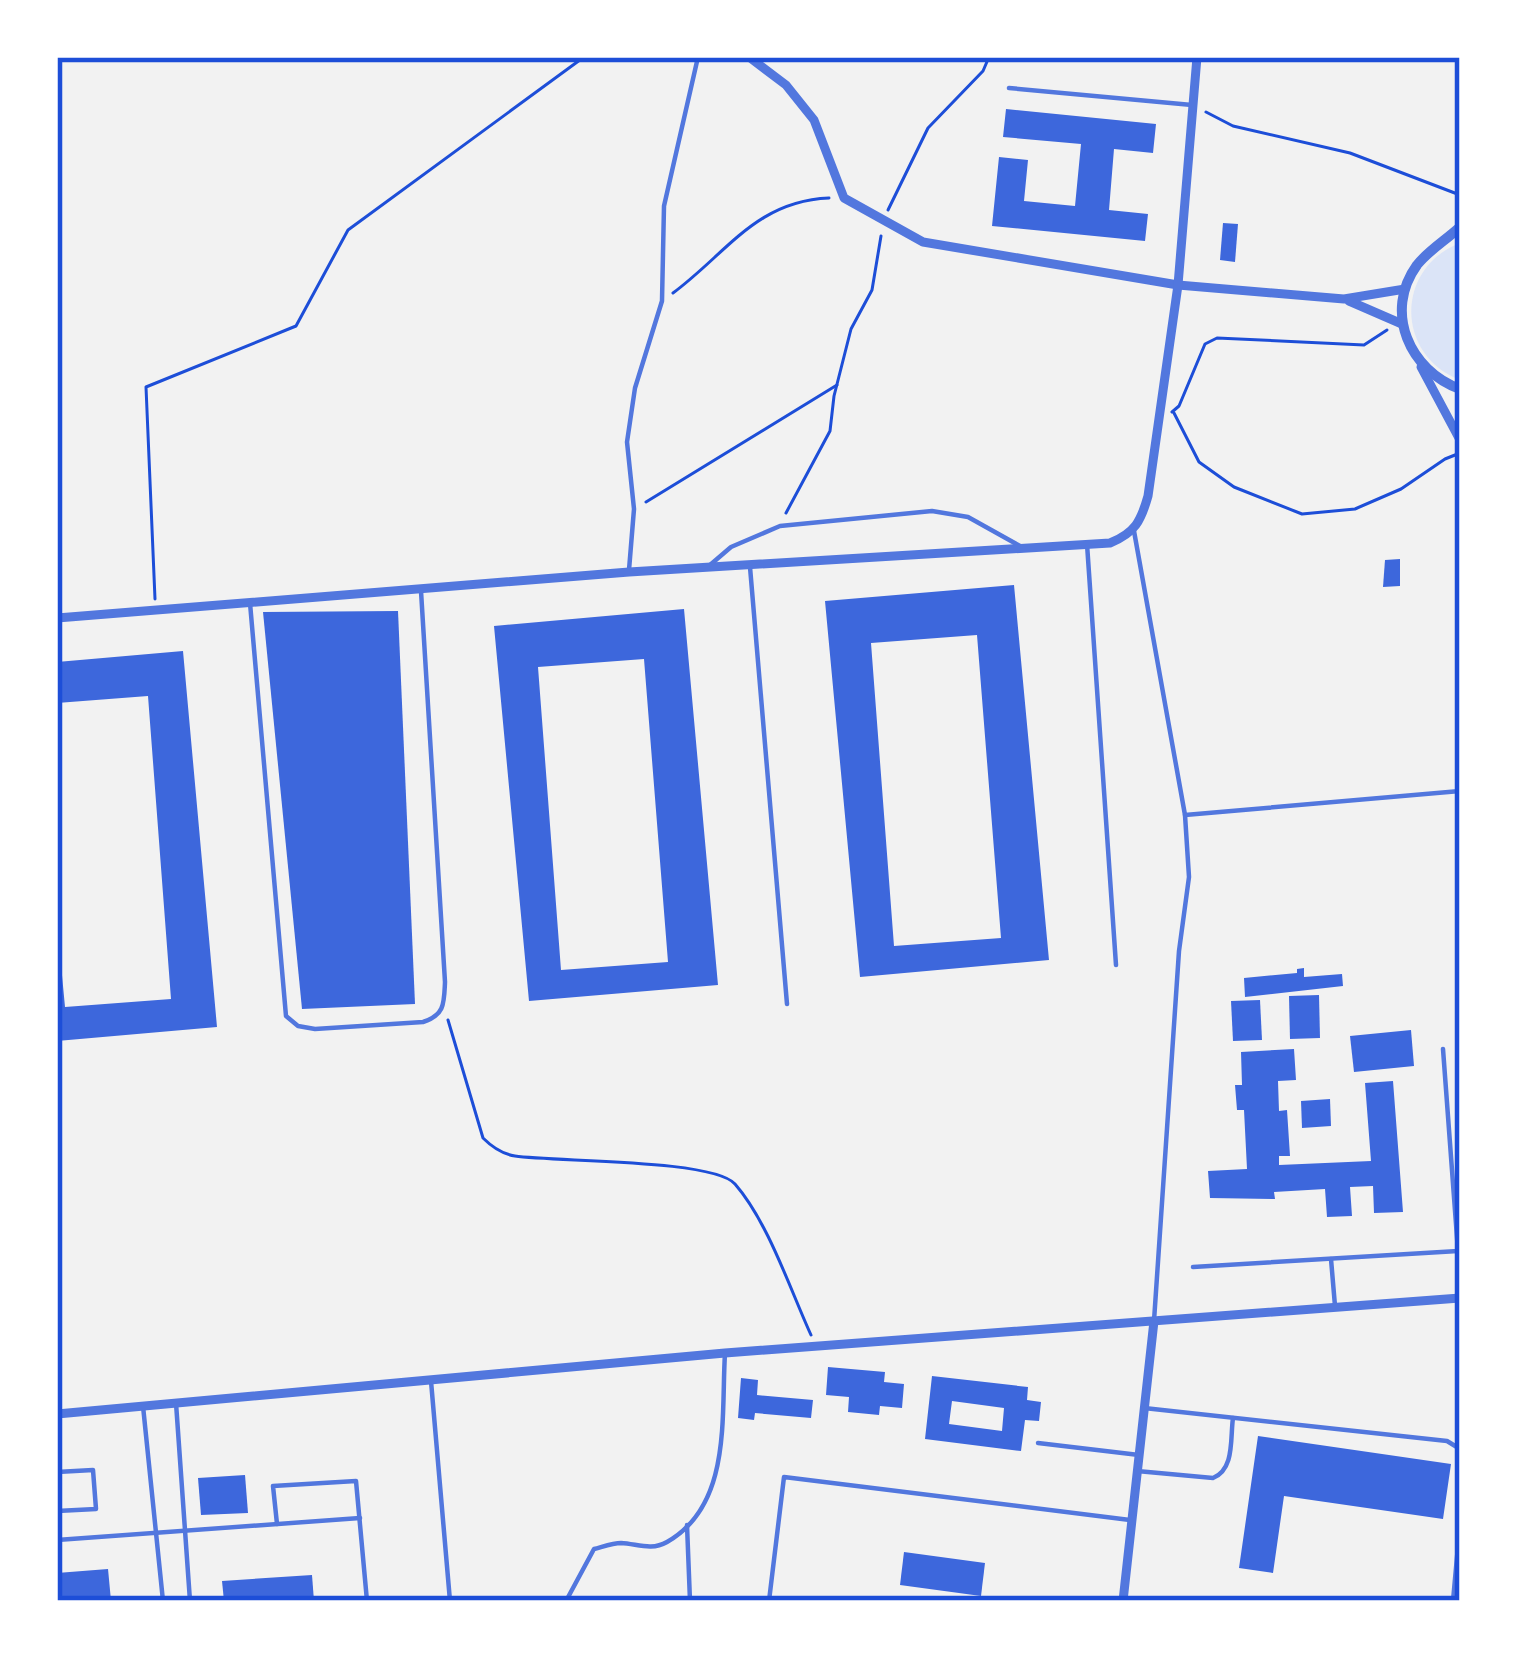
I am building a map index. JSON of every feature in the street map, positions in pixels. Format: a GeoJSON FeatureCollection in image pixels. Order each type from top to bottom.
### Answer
{"type":"FeatureCollection","features":[{"type":"Feature","properties":{"kind":"street"},"geometry":{"type":"LineString","coordinates":[[749,57],[786,86],[814,120],[844,198],[923,242],[1178,285],[1343,299],[1405,289]]}},
{"type":"Feature","properties":{"kind":"street"},"geometry":{"type":"LineString","coordinates":[[57,618],[629,572],[1110,543],[1134,531],[1148,496],[1178,285],[1197,57]]}},
{"type":"Feature","properties":{"kind":"street"},"geometry":{"type":"LineString","coordinates":[[1456,233],[1414,268],[1405,289],[1402,324],[1460,440]]}},
{"type":"Feature","properties":{"kind":"street"},"geometry":{"type":"LineString","coordinates":[[1343,299],[1402,324]]}},
{"type":"Feature","properties":{"kind":"street"},"geometry":{"type":"LineString","coordinates":[[1421,368],[1460,389]]}},
{"type":"Feature","properties":{"kind":"street"},"geometry":{"type":"LineString","coordinates":[[57,1414],[725,1353],[1460,1298]]}},
{"type":"Feature","properties":{"kind":"street"},"geometry":{"type":"LineString","coordinates":[[1123,1601],[1154,1321]]}},
{"type":"Feature","properties":{"kind":"lane"},"geometry":{"type":"LineString","coordinates":[[629,572],[634,509],[627,442],[635,388],[662,301],[664,206],[698,57]]}},
{"type":"Feature","properties":{"kind":"lane"},"geometry":{"type":"LineString","coordinates":[[1009,88],[1192,105]]}},
{"type":"Feature","properties":{"kind":"lane"},"geometry":{"type":"LineString","coordinates":[[706,569],[731,547],[781,526],[952,513],[985,524],[1023,548]]}},
{"type":"Feature","properties":{"kind":"lane"},"geometry":{"type":"LineString","coordinates":[[1134,531],[1185,815],[1190,877],[1179,950],[1154,1321]]}},
{"type":"Feature","properties":{"kind":"lane"},"geometry":{"type":"LineString","coordinates":[[1087,544],[1116,965]]}},
{"type":"Feature","properties":{"kind":"lane"},"geometry":{"type":"LineString","coordinates":[[750,564],[787,1004]]}},
{"type":"Feature","properties":{"kind":"lane"},"geometry":{"type":"LineString","coordinates":[[250,603],[286,1016],[298,1026],[315,1029],[423,1022],[437,1017],[444,1007],[422,591]]}},
{"type":"Feature","properties":{"kind":"lane"},"geometry":{"type":"LineString","coordinates":[[1185,815],[1460,791]]}},
{"type":"Feature","properties":{"kind":"lane"},"geometry":{"type":"LineString","coordinates":[[1193,1267],[1458,1251],[1443,1048]]}},
{"type":"Feature","properties":{"kind":"lane"},"geometry":{"type":"LineString","coordinates":[[1331,1258],[1335,1306]]}},
{"type":"Feature","properties":{"kind":"lane"},"geometry":{"type":"LineString","coordinates":[[566,1601],[594,1550],[619,1543],[643,1548],[665,1543],[708,1500],[718,1472],[725,1353]]}},
{"type":"Feature","properties":{"kind":"lane"},"geometry":{"type":"LineString","coordinates":[[431,1381],[450,1601]]}},
{"type":"Feature","properties":{"kind":"lane"},"geometry":{"type":"LineString","coordinates":[[176,1402],[190,1601]]}},
{"type":"Feature","properties":{"kind":"lane"},"geometry":{"type":"LineString","coordinates":[[143,1406],[164,1601]]}},
{"type":"Feature","properties":{"kind":"lane"},"geometry":{"type":"LineString","coordinates":[[1144,1408],[1447,1441],[1460,1449]]}},
{"type":"Feature","properties":{"kind":"lane"},"geometry":{"type":"LineString","coordinates":[[1138,1471],[1213,1478],[1222,1474],[1228,1466],[1233,1418]]}},
{"type":"Feature","properties":{"kind":"lane"},"geometry":{"type":"LineString","coordinates":[[1038,1444],[1139,1455]]}},
{"type":"Feature","properties":{"kind":"lane"},"geometry":{"type":"LineString","coordinates":[[57,1472],[93,1470],[96,1508],[57,1510]]}},
{"type":"Feature","properties":{"kind":"lane"},"geometry":{"type":"LineString","coordinates":[[769,1601],[784,1477],[1132,1520]]}},
{"type":"Feature","properties":{"kind":"lane"},"geometry":{"type":"LineString","coordinates":[[277,1524],[273,1486],[356,1481],[367,1601]]}},
{"type":"Feature","properties":{"kind":"lane"},"geometry":{"type":"LineString","coordinates":[[57,1540],[360,1517]]}},
{"type":"Feature","properties":{"kind":"lane"},"geometry":{"type":"LineString","coordinates":[[1453,1601],[1460,1524]]}},
{"type":"Feature","properties":{"kind":"lane"},"geometry":{"type":"LineString","coordinates":[[687,1526],[690,1601]]}},
{"type":"Feature","properties":{"kind":"path"},"geometry":{"type":"LineString","coordinates":[[156,613],[146,387],[296,326],[348,230],[584,57]]}},
{"type":"Feature","properties":{"kind":"path"},"geometry":{"type":"LineString","coordinates":[[781,526],[830,431],[851,329],[872,290],[884,220],[928,128],[983,71],[989,57]]}},
{"type":"Feature","properties":{"kind":"path"},"geometry":{"type":"LineString","coordinates":[[1192,105],[1233,126],[1350,153],[1460,195]]}},
{"type":"Feature","properties":{"kind":"path"},"geometry":{"type":"LineString","coordinates":[[662,301],[773,209],[806,199],[844,198]]}},
{"type":"Feature","properties":{"kind":"path"},"geometry":{"type":"LineString","coordinates":[[1159,419],[1173,411],[1205,344],[1217,338],[1364,345],[1402,324]]}},
{"type":"Feature","properties":{"kind":"path"},"geometry":{"type":"LineString","coordinates":[[634,509],[837,385]]}},
{"type":"Feature","properties":{"kind":"path"},"geometry":{"type":"LineString","coordinates":[[1173,411],[1199,463],[1234,488],[1302,514],[1355,509],[1401,489],[1445,458],[1460,454]]}},
{"type":"Feature","properties":{"kind":"path"},"geometry":{"type":"LineString","coordinates":[[444,1007],[483,1138],[494,1149],[512,1156],[608,1161],[732,1179],[751,1207],[817,1346]]}},
{"type":"Feature","properties":{"kind":"shaded area"},"geometry":{"type":"Polygon","coordinates":[[[1460,243],[1460,380],[1423,352],[1411,312],[1423,271],[1460,243]]]}},
{"type":"Feature","properties":{"kind":"building"},"geometry":{"type":"Polygon","coordinates":[[[1006,109],[1156,124],[1153,153],[1114,149],[1109,210],[1148,214],[1145,241],[992,226],[999,157],[1028,160],[1024,201],[1075,206],[1081,144],[1003,137],[1006,109]]]}},
{"type":"Feature","properties":{"kind":"building"},"geometry":{"type":"Polygon","coordinates":[[[1223,223],[1238,224],[1235,262],[1220,260],[1223,223]]]}},
{"type":"Feature","properties":{"kind":"building"},"geometry":{"type":"Polygon","coordinates":[[[1400,559],[1400,586],[1383,587],[1385,560],[1400,559]]]}},
{"type":"Feature","properties":{"kind":"building"},"geometry":{"type":"Polygon","coordinates":[[[1014,585],[1049,960],[860,977],[825,601],[1014,585]],[[977,635],[871,643],[894,946],[1001,938],[977,635]]]}},
{"type":"Feature","properties":{"kind":"building"},"geometry":{"type":"Polygon","coordinates":[[[684,609],[718,985],[529,1001],[494,626],[684,609]],[[644,659],[538,667],[561,970],[668,962],[644,659]]]}},
{"type":"Feature","properties":{"kind":"building"},"geometry":{"type":"Polygon","coordinates":[[[398,611],[415,1004],[302,1009],[263,612],[398,611]]]}},
{"type":"Feature","properties":{"kind":"building"},"geometry":{"type":"Polygon","coordinates":[[[183,651],[217,1027],[57,1041],[57,955],[65,1007],[171,999],[148,696],[57,703],[57,662],[183,651]]]}},
{"type":"Feature","properties":{"kind":"building"},"geometry":{"type":"Polygon","coordinates":[[[1304,968],[1304,977],[1342,974],[1343,986],[1245,997],[1244,978],[1297,973],[1304,968]]]}},
{"type":"Feature","properties":{"kind":"building"},"geometry":{"type":"Polygon","coordinates":[[[1319,995],[1320,1038],[1290,1039],[1289,996],[1319,995]]]}},
{"type":"Feature","properties":{"kind":"building"},"geometry":{"type":"Polygon","coordinates":[[[1260,1000],[1262,1040],[1233,1041],[1231,1001],[1260,1000]]]}},
{"type":"Feature","properties":{"kind":"building"},"geometry":{"type":"Polygon","coordinates":[[[1411,1030],[1414,1066],[1354,1072],[1350,1036],[1411,1030]]]}},
{"type":"Feature","properties":{"kind":"building"},"geometry":{"type":"Polygon","coordinates":[[[1294,1049],[1296,1080],[1278,1081],[1279,1111],[1287,1110],[1290,1156],[1279,1156],[1279,1165],[1371,1161],[1365,1083],[1393,1081],[1403,1212],[1374,1213],[1373,1186],[1350,1187],[1352,1216],[1327,1217],[1325,1189],[1274,1192],[1275,1199],[1210,1198],[1208,1171],[1247,1169],[1244,1110],[1237,1110],[1235,1085],[1242,1085],[1241,1052],[1294,1049]]]}},
{"type":"Feature","properties":{"kind":"building"},"geometry":{"type":"Polygon","coordinates":[[[1330,1099],[1331,1126],[1302,1128],[1301,1101],[1330,1099]]]}},
{"type":"Feature","properties":{"kind":"building"},"geometry":{"type":"Polygon","coordinates":[[[828,1367],[885,1372],[884,1382],[904,1384],[902,1408],[880,1406],[879,1415],[848,1412],[849,1397],[826,1395],[828,1367]]]}},
{"type":"Feature","properties":{"kind":"building"},"geometry":{"type":"Polygon","coordinates":[[[932,1376],[1028,1387],[1027,1400],[1041,1402],[1039,1421],[1025,1420],[1021,1451],[925,1439],[932,1376]],[[952,1401],[949,1424],[1002,1431],[1004,1408],[952,1401]]]}},
{"type":"Feature","properties":{"kind":"building"},"geometry":{"type":"Polygon","coordinates":[[[741,1378],[758,1380],[757,1395],[813,1400],[811,1418],[755,1413],[754,1420],[738,1418],[741,1378]]]}},
{"type":"Feature","properties":{"kind":"building"},"geometry":{"type":"Polygon","coordinates":[[[1258,1436],[1451,1464],[1443,1519],[1284,1496],[1273,1573],[1239,1568],[1258,1436]]]}},
{"type":"Feature","properties":{"kind":"building"},"geometry":{"type":"Polygon","coordinates":[[[245,1475],[248,1513],[201,1515],[198,1478],[245,1475]]]}},
{"type":"Feature","properties":{"kind":"building"},"geometry":{"type":"Polygon","coordinates":[[[904,1552],[985,1563],[981,1596],[900,1585],[904,1552]]]}},
{"type":"Feature","properties":{"kind":"building"},"geometry":{"type":"Polygon","coordinates":[[[108,1569],[111,1601],[57,1601],[57,1573],[108,1569]]]}},
{"type":"Feature","properties":{"kind":"building"},"geometry":{"type":"Polygon","coordinates":[[[312,1575],[314,1601],[224,1601],[222,1581],[312,1575]]]}}]}
